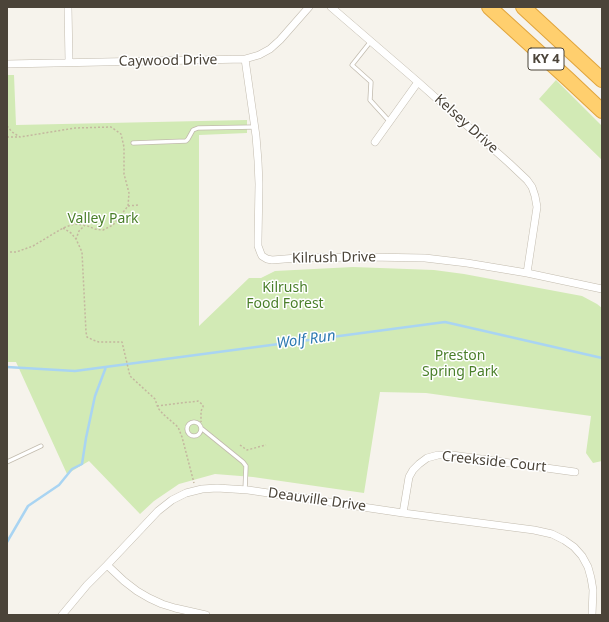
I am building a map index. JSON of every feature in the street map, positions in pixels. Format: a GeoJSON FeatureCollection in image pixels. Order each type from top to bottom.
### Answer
{"type":"FeatureCollection","features":[{"type":"Feature","properties":{"kind":"highway","name":"KY 4"},"geometry":{"type":"LineString","coordinates":[[489,7],[602,111]]}},
{"type":"Feature","properties":{"kind":"highway","name":"KY 4"},"geometry":{"type":"LineString","coordinates":[[523,7],[602,80]]}},
{"type":"Feature","properties":{"kind":"street"},"geometry":{"type":"LineString","coordinates":[[68,7],[69,62]]}},
{"type":"Feature","properties":{"kind":"street","name":"Caywood Drive"},"geometry":{"type":"LineString","coordinates":[[7,64],[245,59],[259,55],[270,49],[280,40],[309,7]]}},
{"type":"Feature","properties":{"kind":"street","name":"Kelsey Drive"},"geometry":{"type":"LineString","coordinates":[[331,7],[418,82],[527,180],[532,187],[537,207],[527,273]]}},
{"type":"Feature","properties":{"kind":"street","name":"Kilrush Drive"},"geometry":{"type":"LineString","coordinates":[[245,59],[258,154],[258,240],[261,254],[267,259],[278,260],[368,256],[425,258],[527,273],[602,289]]}},
{"type":"Feature","properties":{"kind":"street"},"geometry":{"type":"LineString","coordinates":[[375,142],[418,82]]}},
{"type":"Feature","properties":{"kind":"street","name":"Creekside Court"},"geometry":{"type":"LineString","coordinates":[[403,513],[409,477],[413,470],[427,458],[438,455],[452,455],[575,472]]}},
{"type":"Feature","properties":{"kind":"street","name":"Deauville Drive"},"geometry":{"type":"LineString","coordinates":[[62,615],[87,585],[158,511],[172,500],[186,493],[196,490],[217,488],[244,490],[534,530],[552,534],[574,547],[582,556],[588,567],[592,586],[592,615]]}},
{"type":"Feature","properties":{"kind":"street"},"geometry":{"type":"LineString","coordinates":[[107,565],[124,581],[149,598],[162,604],[206,615]]}},
{"type":"Feature","properties":{"kind":"lane"},"geometry":{"type":"LineString","coordinates":[[371,41],[352,64],[371,82],[370,100],[390,122]]}},
{"type":"Feature","properties":{"kind":"lane"},"geometry":{"type":"LineString","coordinates":[[133,143],[186,141],[193,130],[198,128],[255,127]]}},
{"type":"Feature","properties":{"kind":"lane"},"geometry":{"type":"LineString","coordinates":[[201,428],[199,434],[195,436],[190,436],[186,430],[187,425],[191,422],[198,423],[201,428],[246,466],[244,490]]}},
{"type":"Feature","properties":{"kind":"lane"},"geometry":{"type":"LineString","coordinates":[[7,462],[41,446]]}},
{"type":"Feature","properties":{"kind":"path"},"geometry":{"type":"LineString","coordinates":[[7,126],[12,132],[20,137]]}},
{"type":"Feature","properties":{"kind":"path"},"geometry":{"type":"LineString","coordinates":[[7,137],[20,137],[75,128],[111,127],[121,134],[124,147],[124,174],[129,193],[128,206],[113,225],[103,230],[85,225],[74,224],[63,228],[33,246],[16,252],[7,253]]}},
{"type":"Feature","properties":{"kind":"path"},"geometry":{"type":"LineString","coordinates":[[128,206],[138,205]]}},
{"type":"Feature","properties":{"kind":"path"},"geometry":{"type":"LineString","coordinates":[[76,239],[79,231],[85,225]]}},
{"type":"Feature","properties":{"kind":"path"},"geometry":{"type":"LineString","coordinates":[[63,228],[71,233],[76,239],[82,252],[87,337],[99,342],[122,342],[130,376],[155,399],[157,406],[163,414],[178,427],[184,443],[196,490]]}},
{"type":"Feature","properties":{"kind":"path"},"geometry":{"type":"LineString","coordinates":[[157,406],[198,401],[203,405],[201,411],[201,428]]}},
{"type":"Feature","properties":{"kind":"path"},"geometry":{"type":"LineString","coordinates":[[240,444],[247,450],[266,445]]}},
{"type":"Feature","properties":{"kind":"green space","name":"Valley Park"},"geometry":{"type":"Polygon","coordinates":[[[7,75],[14,75],[16,125],[247,120],[247,133],[199,135],[199,326],[249,278],[261,278],[275,271],[353,267],[434,270],[464,274],[582,296],[597,304],[602,308],[602,461],[593,463],[586,453],[591,416],[426,393],[380,392],[364,493],[253,477],[215,474],[179,484],[154,501],[140,514],[89,461],[67,474],[16,362],[7,362],[7,75]]]}},
{"type":"Feature","properties":{"kind":"green space"},"geometry":{"type":"Polygon","coordinates":[[[556,80],[602,126],[602,160],[539,99],[556,80]]]}},
{"type":"Feature","properties":{"kind":"waterway","name":"Wolf Run"},"geometry":{"type":"LineString","coordinates":[[7,367],[75,371],[445,322],[602,358]]}},
{"type":"Feature","properties":{"kind":"waterway"},"geometry":{"type":"LineString","coordinates":[[7,542],[28,506],[59,485],[72,469],[82,464],[95,396],[106,367]]}},
{"type":"Feature","properties":{"kind":"park label","name":"Kilrush Food Forest"},"geometry":{"type":"Point","coordinates":[285,296]}},
{"type":"Feature","properties":{"kind":"park label","name":"Preston Spring Park"},"geometry":{"type":"Point","coordinates":[460,364]}}]}
